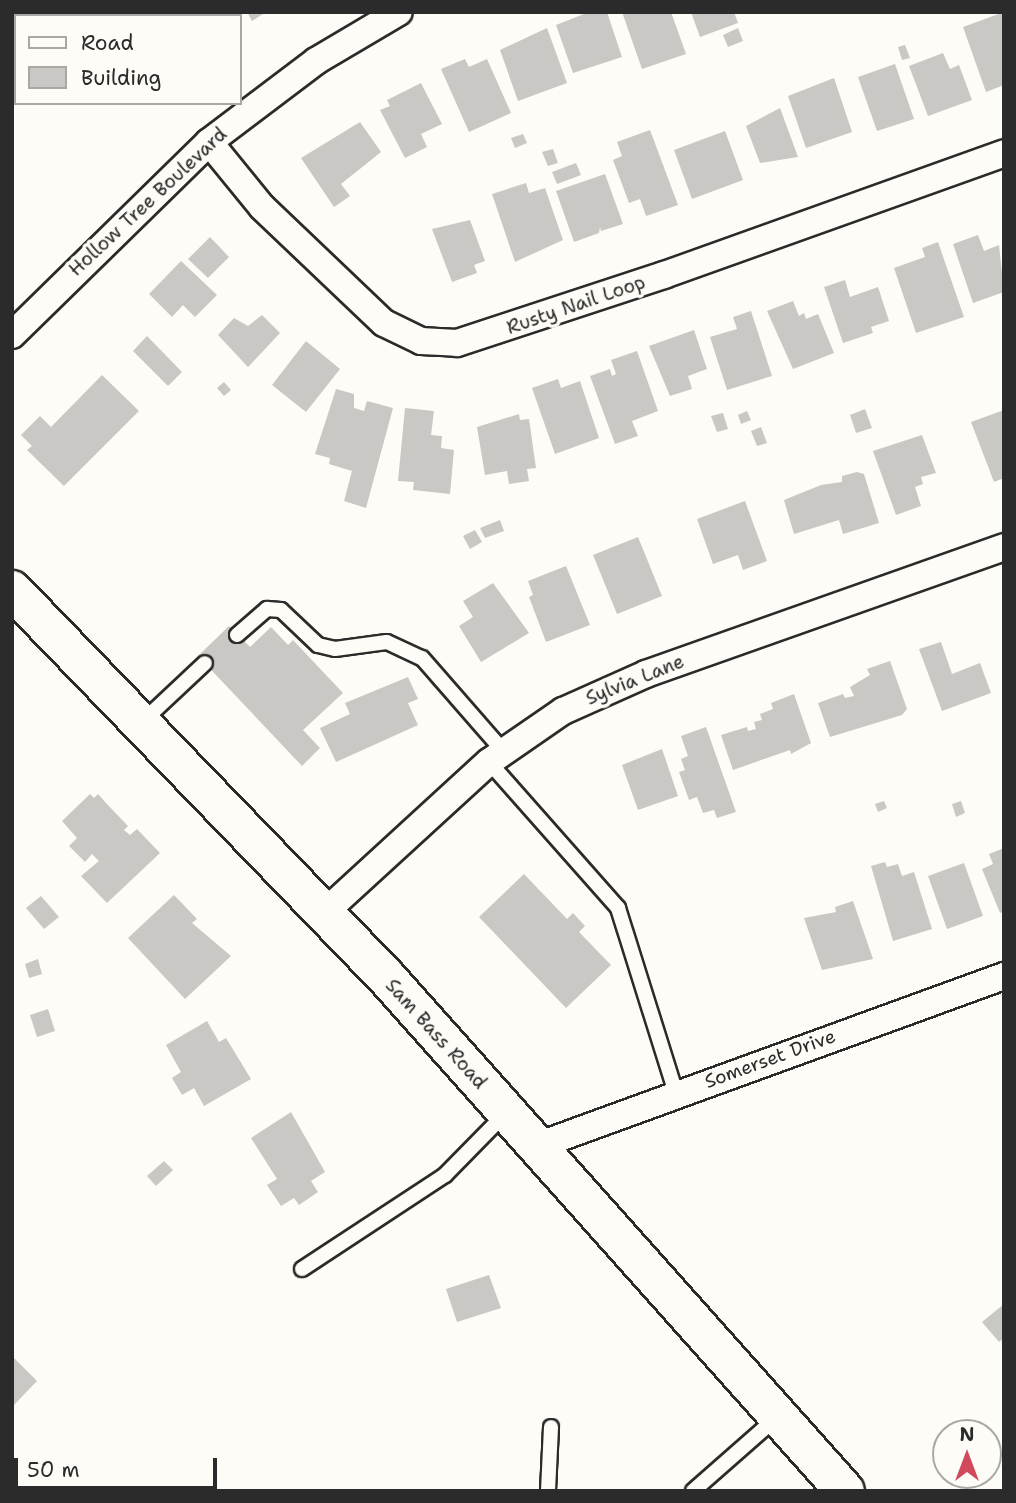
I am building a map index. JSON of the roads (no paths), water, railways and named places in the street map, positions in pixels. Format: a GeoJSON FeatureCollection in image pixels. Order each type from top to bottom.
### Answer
{"type":"FeatureCollection","features":[{"type":"Feature","properties":{"kind":"main road","name":"Sam Bass Road"},"geometry":{"type":"LineString","coordinates":[[12,590],[324,913],[507,1112],[845,1491]]}},
{"type":"Feature","properties":{"kind":"street","name":"Hollow Tree Boulevard"},"geometry":{"type":"LineString","coordinates":[[15,327],[209,142],[316,61],[399,12]]}},
{"type":"Feature","properties":{"kind":"street","name":"Rusty Nail Loop"},"geometry":{"type":"LineString","coordinates":[[209,142],[262,207],[384,323],[421,341],[457,343],[664,275],[1004,153]]}},
{"type":"Feature","properties":{"kind":"street","name":"Sylvia Lane"},"geometry":{"type":"LineString","coordinates":[[324,913],[496,757],[603,690],[1004,547]]}},
{"type":"Feature","properties":{"kind":"street","name":"Somerset Drive"},"geometry":{"type":"LineString","coordinates":[[537,1146],[676,1093],[1004,976]]}},
{"type":"Feature","properties":{"kind":"lane"},"geometry":{"type":"LineString","coordinates":[[237,635],[267,609],[281,610],[318,645],[335,649],[387,642],[422,658],[496,757],[618,908],[676,1093]]}},
{"type":"Feature","properties":{"kind":"lane"},"geometry":{"type":"LineString","coordinates":[[140,723],[205,663]]}},
{"type":"Feature","properties":{"kind":"lane"},"geometry":{"type":"LineString","coordinates":[[302,1269],[444,1175],[507,1112]]}},
{"type":"Feature","properties":{"kind":"lane"},"geometry":{"type":"LineString","coordinates":[[693,1491],[780,1415]]}},
{"type":"Feature","properties":{"kind":"lane"},"geometry":{"type":"LineString","coordinates":[[548,1491],[551,1427]]}}]}
